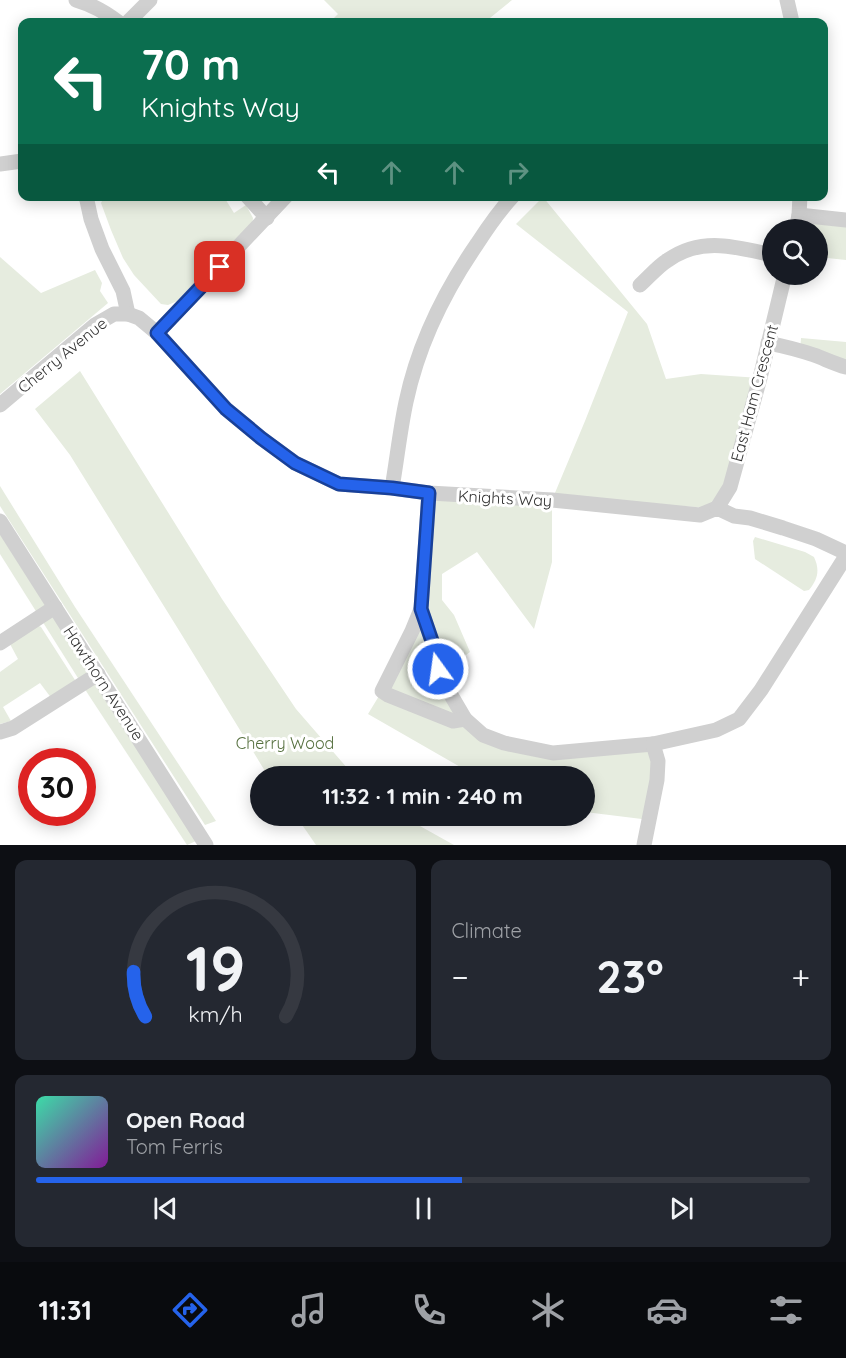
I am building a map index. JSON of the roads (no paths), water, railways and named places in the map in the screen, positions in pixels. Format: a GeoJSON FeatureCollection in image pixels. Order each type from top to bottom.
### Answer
{"type":"FeatureCollection","features":[{"type":"Feature","properties":{"kind":"street"},"geometry":{"type":"LineString","coordinates":[[76,0],[92,4],[113,18]]}},
{"type":"Feature","properties":{"kind":"street"},"geometry":{"type":"LineString","coordinates":[[132,18],[150,0]]}},
{"type":"Feature","properties":{"kind":"street"},"geometry":{"type":"LineString","coordinates":[[787,0],[791,18]]}},
{"type":"Feature","properties":{"kind":"street"},"geometry":{"type":"LineString","coordinates":[[0,164],[18,162]]}},
{"type":"Feature","properties":{"kind":"street"},"geometry":{"type":"LineString","coordinates":[[87,201],[102,249],[123,291],[128,314]]}},
{"type":"Feature","properties":{"kind":"street"},"geometry":{"type":"LineString","coordinates":[[252,201],[267,218]]}},
{"type":"Feature","properties":{"kind":"street"},"geometry":{"type":"LineString","coordinates":[[157,333],[282,201]]}},
{"type":"Feature","properties":{"kind":"street"},"geometry":{"type":"LineString","coordinates":[[392,488],[406,401],[418,357],[430,327],[467,259],[508,201]]}},
{"type":"Feature","properties":{"kind":"street"},"geometry":{"type":"LineString","coordinates":[[797,219],[799,201]]}},
{"type":"Feature","properties":{"kind":"street"},"geometry":{"type":"LineString","coordinates":[[828,221],[846,220]]}},
{"type":"Feature","properties":{"kind":"street"},"geometry":{"type":"LineString","coordinates":[[640,285],[667,260],[688,248],[710,244],[762,253]]}},
{"type":"Feature","properties":{"kind":"street","name":"East Ham Crescent"},"geometry":{"type":"LineString","coordinates":[[717,508],[730,488],[782,285]]}},
{"type":"Feature","properties":{"kind":"street","name":"Cherry Avenue"},"geometry":{"type":"LineString","coordinates":[[0,405],[95,325],[114,314],[128,314]]}},
{"type":"Feature","properties":{"kind":"street","name":"Knights Way"},"geometry":{"type":"LineString","coordinates":[[128,314],[139,318],[157,333],[226,409],[261,438],[295,463],[339,484],[429,493],[552,500],[700,515],[717,508]]}},
{"type":"Feature","properties":{"kind":"street"},"geometry":{"type":"LineString","coordinates":[[768,343],[846,367]]}},
{"type":"Feature","properties":{"kind":"street"},"geometry":{"type":"LineString","coordinates":[[429,493],[421,609],[382,691],[453,721],[465,719]]}},
{"type":"Feature","properties":{"kind":"street"},"geometry":{"type":"LineString","coordinates":[[421,609],[432,641],[438,669],[448,690],[465,719],[483,735],[504,743],[553,753],[653,744],[716,730],[739,719],[761,690],[846,555],[816,539],[750,518],[734,516],[717,508]]}},
{"type":"Feature","properties":{"kind":"street","name":"Hawthorn Avenue"},"geometry":{"type":"LineString","coordinates":[[0,521],[206,845]]}},
{"type":"Feature","properties":{"kind":"street"},"geometry":{"type":"LineString","coordinates":[[0,643],[55,607]]}},
{"type":"Feature","properties":{"kind":"street"},"geometry":{"type":"LineString","coordinates":[[0,732],[13,728],[98,674]]}},
{"type":"Feature","properties":{"kind":"street"},"geometry":{"type":"LineString","coordinates":[[644,845],[657,780],[658,761],[653,744]]}},
{"type":"Feature","properties":{"kind":"park label","name":"Cherry Wood"},"geometry":{"type":"Point","coordinates":[285,743]}}]}
